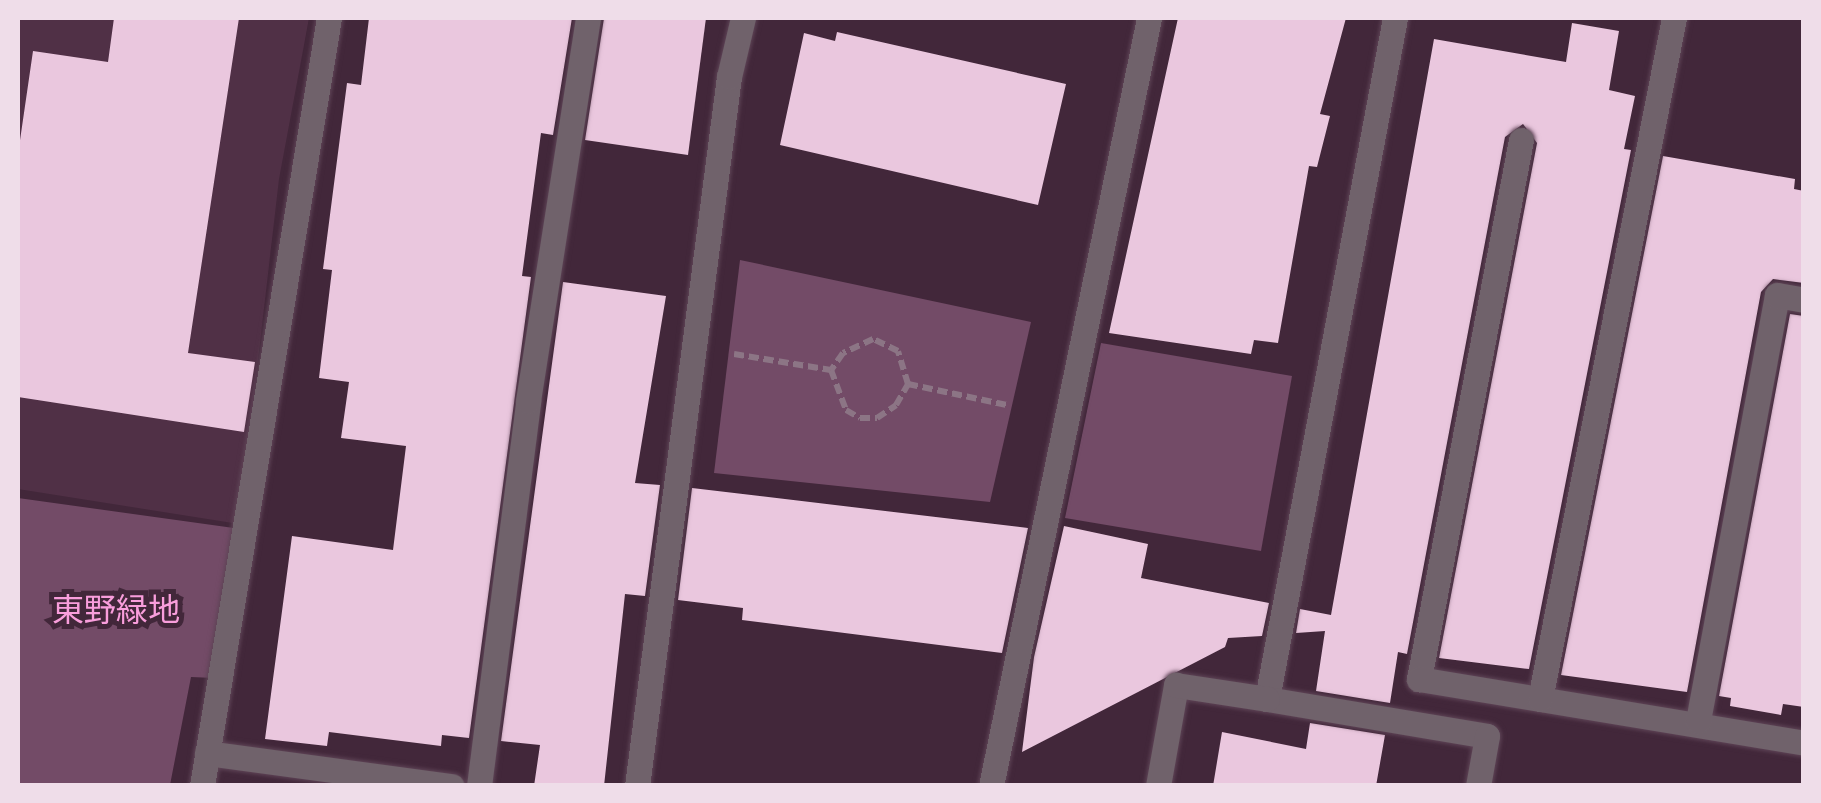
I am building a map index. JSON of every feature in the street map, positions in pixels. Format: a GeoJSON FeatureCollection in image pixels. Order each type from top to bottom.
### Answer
{"type":"FeatureCollection","features":[{"type":"Feature","properties":{"kind":"street"},"geometry":{"type":"LineString","coordinates":[[202,786],[329,18]]}},
{"type":"Feature","properties":{"kind":"street"},"geometry":{"type":"LineString","coordinates":[[479,786],[528,400],[588,18]]}},
{"type":"Feature","properties":{"kind":"street"},"geometry":{"type":"LineString","coordinates":[[637,786],[729,77],[743,18]]}},
{"type":"Feature","properties":{"kind":"street"},"geometry":{"type":"LineString","coordinates":[[991,786],[1149,18]]}},
{"type":"Feature","properties":{"kind":"street"},"geometry":{"type":"LineString","coordinates":[[1267,699],[1395,18]]}},
{"type":"Feature","properties":{"kind":"street"},"geometry":{"type":"LineString","coordinates":[[1540,700],[1674,18]]}},
{"type":"Feature","properties":{"kind":"street"},"geometry":{"type":"LineString","coordinates":[[1521,140],[1420,679],[1698,722],[1804,743]]}},
{"type":"Feature","properties":{"kind":"street"},"geometry":{"type":"LineString","coordinates":[[1698,722],[1777,296],[1804,300]]}},
{"type":"Feature","properties":{"kind":"street"},"geometry":{"type":"LineString","coordinates":[[1158,786],[1176,685],[1486,736],[1478,786]]}},
{"type":"Feature","properties":{"kind":"street"},"geometry":{"type":"LineString","coordinates":[[207,754],[452,786]]}},
{"type":"Feature","properties":{"kind":"path"},"geometry":{"type":"LineString","coordinates":[[873,339],[898,352],[908,384],[896,405],[877,418],[860,418],[846,410],[831,370],[843,352],[873,339]]}},
{"type":"Feature","properties":{"kind":"path"},"geometry":{"type":"LineString","coordinates":[[694,344],[831,370]]}},
{"type":"Feature","properties":{"kind":"path"},"geometry":{"type":"LineString","coordinates":[[908,384],[1007,405]]}},
{"type":"Feature","properties":{"kind":"shaded area"},"geometry":{"type":"Polygon","coordinates":[[[18,18],[309,18],[279,179],[239,524],[18,489],[18,18]]]}},
{"type":"Feature","properties":{"kind":"green space"},"geometry":{"type":"Polygon","coordinates":[[[740,260],[1031,322],[990,502],[714,473],[740,260]]]}},
{"type":"Feature","properties":{"kind":"green space"},"geometry":{"type":"Polygon","coordinates":[[[1101,343],[1292,376],[1261,551],[1065,518],[1101,343]]]}},
{"type":"Feature","properties":{"kind":"green space","name":"東野緑地"},"geometry":{"type":"Polygon","coordinates":[[[18,498],[241,529],[214,678],[191,677],[170,785],[18,786],[18,498]]]}},
{"type":"Feature","properties":{"kind":"building"},"geometry":{"type":"Polygon","coordinates":[[[114,18],[239,18],[188,353],[255,362],[244,432],[18,397],[18,154],[33,51],[108,62],[114,18]]]}},
{"type":"Feature","properties":{"kind":"building"},"geometry":{"type":"Polygon","coordinates":[[[369,18],[572,18],[553,135],[541,133],[522,276],[531,277],[469,738],[442,735],[441,746],[329,732],[327,746],[265,739],[292,536],[393,550],[406,446],[341,438],[349,382],[319,378],[332,270],[323,269],[347,83],[361,85],[369,18]]]}},
{"type":"Feature","properties":{"kind":"building"},"geometry":{"type":"Polygon","coordinates":[[[604,18],[706,18],[688,155],[585,140],[604,18]]]}},
{"type":"Feature","properties":{"kind":"building"},"geometry":{"type":"Polygon","coordinates":[[[1178,18],[1346,18],[1320,114],[1330,116],[1317,167],[1309,166],[1278,343],[1254,340],[1251,354],[1109,333],[1178,18]]]}},
{"type":"Feature","properties":{"kind":"building"},"geometry":{"type":"Polygon","coordinates":[[[1572,23],[1619,31],[1609,90],[1635,96],[1624,149],[1631,150],[1529,669],[1439,658],[1537,143],[1523,124],[1505,137],[1407,654],[1398,652],[1390,703],[1316,691],[1325,631],[1296,633],[1300,609],[1331,615],[1434,39],[1566,62],[1572,23]]]}},
{"type":"Feature","properties":{"kind":"building"},"geometry":{"type":"Polygon","coordinates":[[[837,32],[1066,84],[1038,205],[780,145],[804,33],[835,41],[837,32]]]}},
{"type":"Feature","properties":{"kind":"building"},"geometry":{"type":"Polygon","coordinates":[[[1663,156],[1795,179],[1794,189],[1804,191],[1804,283],[1773,279],[1761,292],[1687,692],[1561,675],[1663,156]]]}},
{"type":"Feature","properties":{"kind":"building"},"geometry":{"type":"Polygon","coordinates":[[[563,282],[666,296],[635,483],[660,485],[645,596],[625,594],[604,786],[534,786],[540,745],[501,741],[563,282]]]}},
{"type":"Feature","properties":{"kind":"building"},"geometry":{"type":"Polygon","coordinates":[[[1790,314],[1804,316],[1804,707],[1783,704],[1781,715],[1730,706],[1731,698],[1719,696],[1790,314]]]}},
{"type":"Feature","properties":{"kind":"building"},"geometry":{"type":"Polygon","coordinates":[[[692,488],[1028,528],[1002,653],[742,620],[743,608],[678,600],[692,488]]]}},
{"type":"Feature","properties":{"kind":"building"},"geometry":{"type":"Polygon","coordinates":[[[1064,526],[1148,544],[1141,578],[1269,603],[1262,636],[1228,638],[1225,647],[1022,752],[1034,657],[1064,526]]]}},
{"type":"Feature","properties":{"kind":"building"},"geometry":{"type":"Polygon","coordinates":[[[1310,723],[1385,735],[1376,786],[1213,786],[1222,732],[1306,749],[1310,723]]]}}]}
